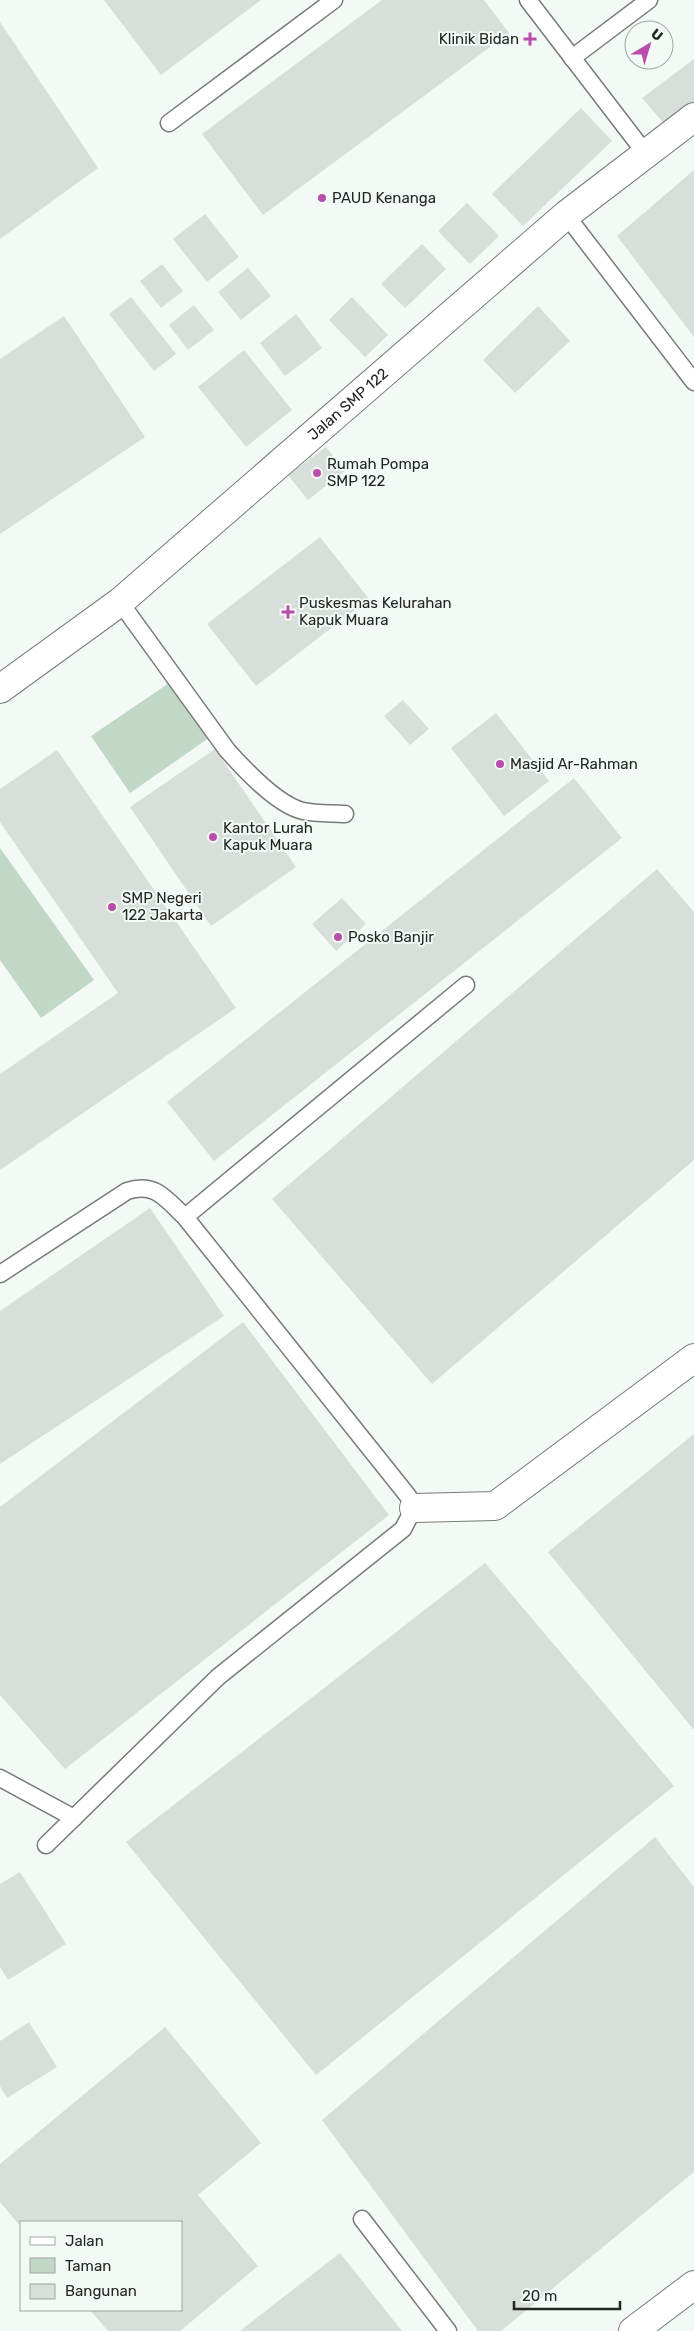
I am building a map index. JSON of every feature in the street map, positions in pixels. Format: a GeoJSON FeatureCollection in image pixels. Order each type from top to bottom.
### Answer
{"type":"FeatureCollection","features":[{"type":"Feature","properties":{"kind":"street","name":"Jalan SMP 122"},"geometry":{"type":"LineString","coordinates":[[0,689],[120,602],[566,215],[694,117]]}},
{"type":"Feature","properties":{"kind":"street"},"geometry":{"type":"LineString","coordinates":[[414,1508],[495,1506],[694,1358]]}},
{"type":"Feature","properties":{"kind":"street"},"geometry":{"type":"LineString","coordinates":[[633,2331],[694,2285]]}},
{"type":"Feature","properties":{"kind":"lane"},"geometry":{"type":"LineString","coordinates":[[169,123],[334,0]]}},
{"type":"Feature","properties":{"kind":"lane"},"geometry":{"type":"LineString","coordinates":[[528,0],[646,154]]}},
{"type":"Feature","properties":{"kind":"lane"},"geometry":{"type":"LineString","coordinates":[[572,58],[649,0]]}},
{"type":"Feature","properties":{"kind":"lane"},"geometry":{"type":"LineString","coordinates":[[566,215],[694,382]]}},
{"type":"Feature","properties":{"kind":"lane"},"geometry":{"type":"LineString","coordinates":[[120,602],[216,734],[242,766],[264,786],[292,806],[303,811],[345,814]]}},
{"type":"Feature","properties":{"kind":"lane"},"geometry":{"type":"LineString","coordinates":[[185,1217],[466,985]]}},
{"type":"Feature","properties":{"kind":"lane"},"geometry":{"type":"LineString","coordinates":[[0,1274],[127,1191],[141,1186],[158,1191],[185,1217],[408,1496],[414,1508],[403,1529],[218,1677],[46,1845]]}},
{"type":"Feature","properties":{"kind":"lane"},"geometry":{"type":"LineString","coordinates":[[0,1778],[74,1818]]}},
{"type":"Feature","properties":{"kind":"lane"},"geometry":{"type":"LineString","coordinates":[[362,2219],[448,2331]]}},
{"type":"Feature","properties":{"kind":"green space"},"geometry":{"type":"Polygon","coordinates":[[[175,679],[213,735],[130,793],[91,736],[175,679]]]}},
{"type":"Feature","properties":{"kind":"green space"},"geometry":{"type":"Polygon","coordinates":[[[0,848],[94,980],[41,1018],[0,960],[0,848]]]}},
{"type":"Feature","properties":{"kind":"building"},"geometry":{"type":"Polygon","coordinates":[[[104,0],[261,0],[161,75],[104,0]]]}},
{"type":"Feature","properties":{"kind":"building"},"geometry":{"type":"Polygon","coordinates":[[[382,0],[484,0],[509,33],[263,215],[202,134],[382,0]]]}},
{"type":"Feature","properties":{"kind":"building"},"geometry":{"type":"Polygon","coordinates":[[[0,22],[98,168],[0,239],[0,22]]]}},
{"type":"Feature","properties":{"kind":"building"},"geometry":{"type":"Polygon","coordinates":[[[694,59],[694,106],[667,127],[642,98],[694,59]]]}},
{"type":"Feature","properties":{"kind":"building"},"geometry":{"type":"Polygon","coordinates":[[[581,108],[612,141],[523,226],[492,194],[581,108]]]}},
{"type":"Feature","properties":{"kind":"building"},"geometry":{"type":"Polygon","coordinates":[[[694,170],[694,337],[617,236],[694,170]]]}},
{"type":"Feature","properties":{"kind":"building"},"geometry":{"type":"Polygon","coordinates":[[[467,203],[499,236],[470,264],[438,231],[467,203]]]}},
{"type":"Feature","properties":{"kind":"building"},"geometry":{"type":"Polygon","coordinates":[[[205,214],[239,257],[207,282],[173,239],[205,214]]]}},
{"type":"Feature","properties":{"kind":"building"},"geometry":{"type":"Polygon","coordinates":[[[422,244],[446,269],[405,308],[381,284],[422,244]]]}},
{"type":"Feature","properties":{"kind":"building"},"geometry":{"type":"Polygon","coordinates":[[[162,264],[183,291],[161,308],[140,281],[162,264]]]}},
{"type":"Feature","properties":{"kind":"building"},"geometry":{"type":"Polygon","coordinates":[[[248,268],[271,296],[241,320],[218,292],[248,268]]]}},
{"type":"Feature","properties":{"kind":"building"},"geometry":{"type":"Polygon","coordinates":[[[131,297],[176,354],[154,371],[109,314],[131,297]]]}},
{"type":"Feature","properties":{"kind":"building"},"geometry":{"type":"Polygon","coordinates":[[[352,297],[388,335],[365,357],[329,320],[352,297]]]}},
{"type":"Feature","properties":{"kind":"building"},"geometry":{"type":"Polygon","coordinates":[[[194,305],[214,330],[188,350],[169,325],[194,305]]]}},
{"type":"Feature","properties":{"kind":"building"},"geometry":{"type":"Polygon","coordinates":[[[538,306],[570,341],[515,393],[483,360],[538,306]]]}},
{"type":"Feature","properties":{"kind":"building"},"geometry":{"type":"Polygon","coordinates":[[[296,314],[322,348],[285,376],[260,343],[296,314]]]}},
{"type":"Feature","properties":{"kind":"building"},"geometry":{"type":"Polygon","coordinates":[[[64,316],[145,437],[0,534],[0,359],[64,316]]]}},
{"type":"Feature","properties":{"kind":"building"},"geometry":{"type":"Polygon","coordinates":[[[244,350],[292,410],[246,447],[198,387],[244,350]]]}},
{"type":"Feature","properties":{"kind":"building","name":"Rumah Pompa SMP 122"},"geometry":{"type":"Polygon","coordinates":[[[326,447],[345,471],[308,500],[288,475],[326,447]]]}},
{"type":"Feature","properties":{"kind":"building","name":"Puskesmas Kelurahan Kapuk Muara"},"geometry":{"type":"Polygon","coordinates":[[[320,537],[369,599],[256,686],[207,624],[320,537]]]}},
{"type":"Feature","properties":{"kind":"building"},"geometry":{"type":"Polygon","coordinates":[[[403,700],[429,729],[410,745],[384,716],[403,700]]]}},
{"type":"Feature","properties":{"kind":"building","name":"Masjid Ar-Rahman"},"geometry":{"type":"Polygon","coordinates":[[[496,713],[549,781],[504,816],[451,748],[496,713]]]}},
{"type":"Feature","properties":{"kind":"building","name":"Kantor Lurah Kapuk Muara"},"geometry":{"type":"Polygon","coordinates":[[[215,749],[296,867],[211,926],[130,807],[215,749]]]}},
{"type":"Feature","properties":{"kind":"building","name":"SMP Negeri 122 Jakarta"},"geometry":{"type":"Polygon","coordinates":[[[57,750],[236,1008],[0,1170],[0,1074],[118,993],[0,822],[0,789],[57,750]]]}},
{"type":"Feature","properties":{"kind":"building"},"geometry":{"type":"Polygon","coordinates":[[[574,778],[622,838],[214,1161],[167,1102],[574,778]]]}},
{"type":"Feature","properties":{"kind":"building"},"geometry":{"type":"Polygon","coordinates":[[[657,869],[694,912],[694,1160],[432,1384],[272,1199],[657,869]]]}},
{"type":"Feature","properties":{"kind":"building","name":"Posko Banjir"},"geometry":{"type":"Polygon","coordinates":[[[342,898],[366,924],[336,951],[312,924],[342,898]]]}},
{"type":"Feature","properties":{"kind":"building"},"geometry":{"type":"Polygon","coordinates":[[[150,1208],[224,1316],[0,1464],[0,1311],[150,1208]]]}},
{"type":"Feature","properties":{"kind":"building"},"geometry":{"type":"Polygon","coordinates":[[[243,1322],[389,1515],[65,1769],[0,1695],[0,1507],[243,1322]]]}},
{"type":"Feature","properties":{"kind":"building"},"geometry":{"type":"Polygon","coordinates":[[[694,1434],[694,1730],[548,1552],[694,1434]]]}},
{"type":"Feature","properties":{"kind":"building"},"geometry":{"type":"Polygon","coordinates":[[[485,1563],[674,1786],[316,2075],[126,1842],[485,1563]]]}},
{"type":"Feature","properties":{"kind":"building"},"geometry":{"type":"Polygon","coordinates":[[[655,1837],[694,1887],[694,2172],[501,2331],[478,2331],[322,2120],[655,1837]]]}},
{"type":"Feature","properties":{"kind":"building"},"geometry":{"type":"Polygon","coordinates":[[[20,1872],[66,1944],[8,1980],[0,1967],[0,1884],[20,1872]]]}},
{"type":"Feature","properties":{"kind":"building"},"geometry":{"type":"Polygon","coordinates":[[[29,2022],[57,2067],[7,2098],[0,2086],[0,2041],[29,2022]]]}},
{"type":"Feature","properties":{"kind":"building"},"geometry":{"type":"Polygon","coordinates":[[[165,2027],[261,2143],[198,2195],[258,2266],[180,2331],[108,2331],[91,2311],[182,2311],[182,2221],[20,2221],[20,2226],[0,2202],[0,2164],[165,2027]]]}},
{"type":"Feature","properties":{"kind":"building"},"geometry":{"type":"Polygon","coordinates":[[[340,2253],[402,2331],[240,2331],[340,2253]]]}},
{"type":"Feature","properties":{"kind":"place","name":"Klinik Bidan"},"geometry":{"type":"Point","coordinates":[530,39]}},
{"type":"Feature","properties":{"kind":"place","name":"PAUD Kenanga"},"geometry":{"type":"Point","coordinates":[322,198]}},
{"type":"Feature","properties":{"kind":"place","name":"Rumah Pompa SMP 122"},"geometry":{"type":"Point","coordinates":[317,473]}},
{"type":"Feature","properties":{"kind":"place","name":"Puskesmas Kelurahan Kapuk Muara"},"geometry":{"type":"Point","coordinates":[288,612]}},
{"type":"Feature","properties":{"kind":"place","name":"Masjid Ar-Rahman"},"geometry":{"type":"Point","coordinates":[500,764]}},
{"type":"Feature","properties":{"kind":"place","name":"Kantor Lurah Kapuk Muara"},"geometry":{"type":"Point","coordinates":[213,837]}},
{"type":"Feature","properties":{"kind":"place","name":"SMP Negeri 122 Jakarta"},"geometry":{"type":"Point","coordinates":[112,907]}},
{"type":"Feature","properties":{"kind":"place","name":"Posko Banjir"},"geometry":{"type":"Point","coordinates":[338,937]}}]}
